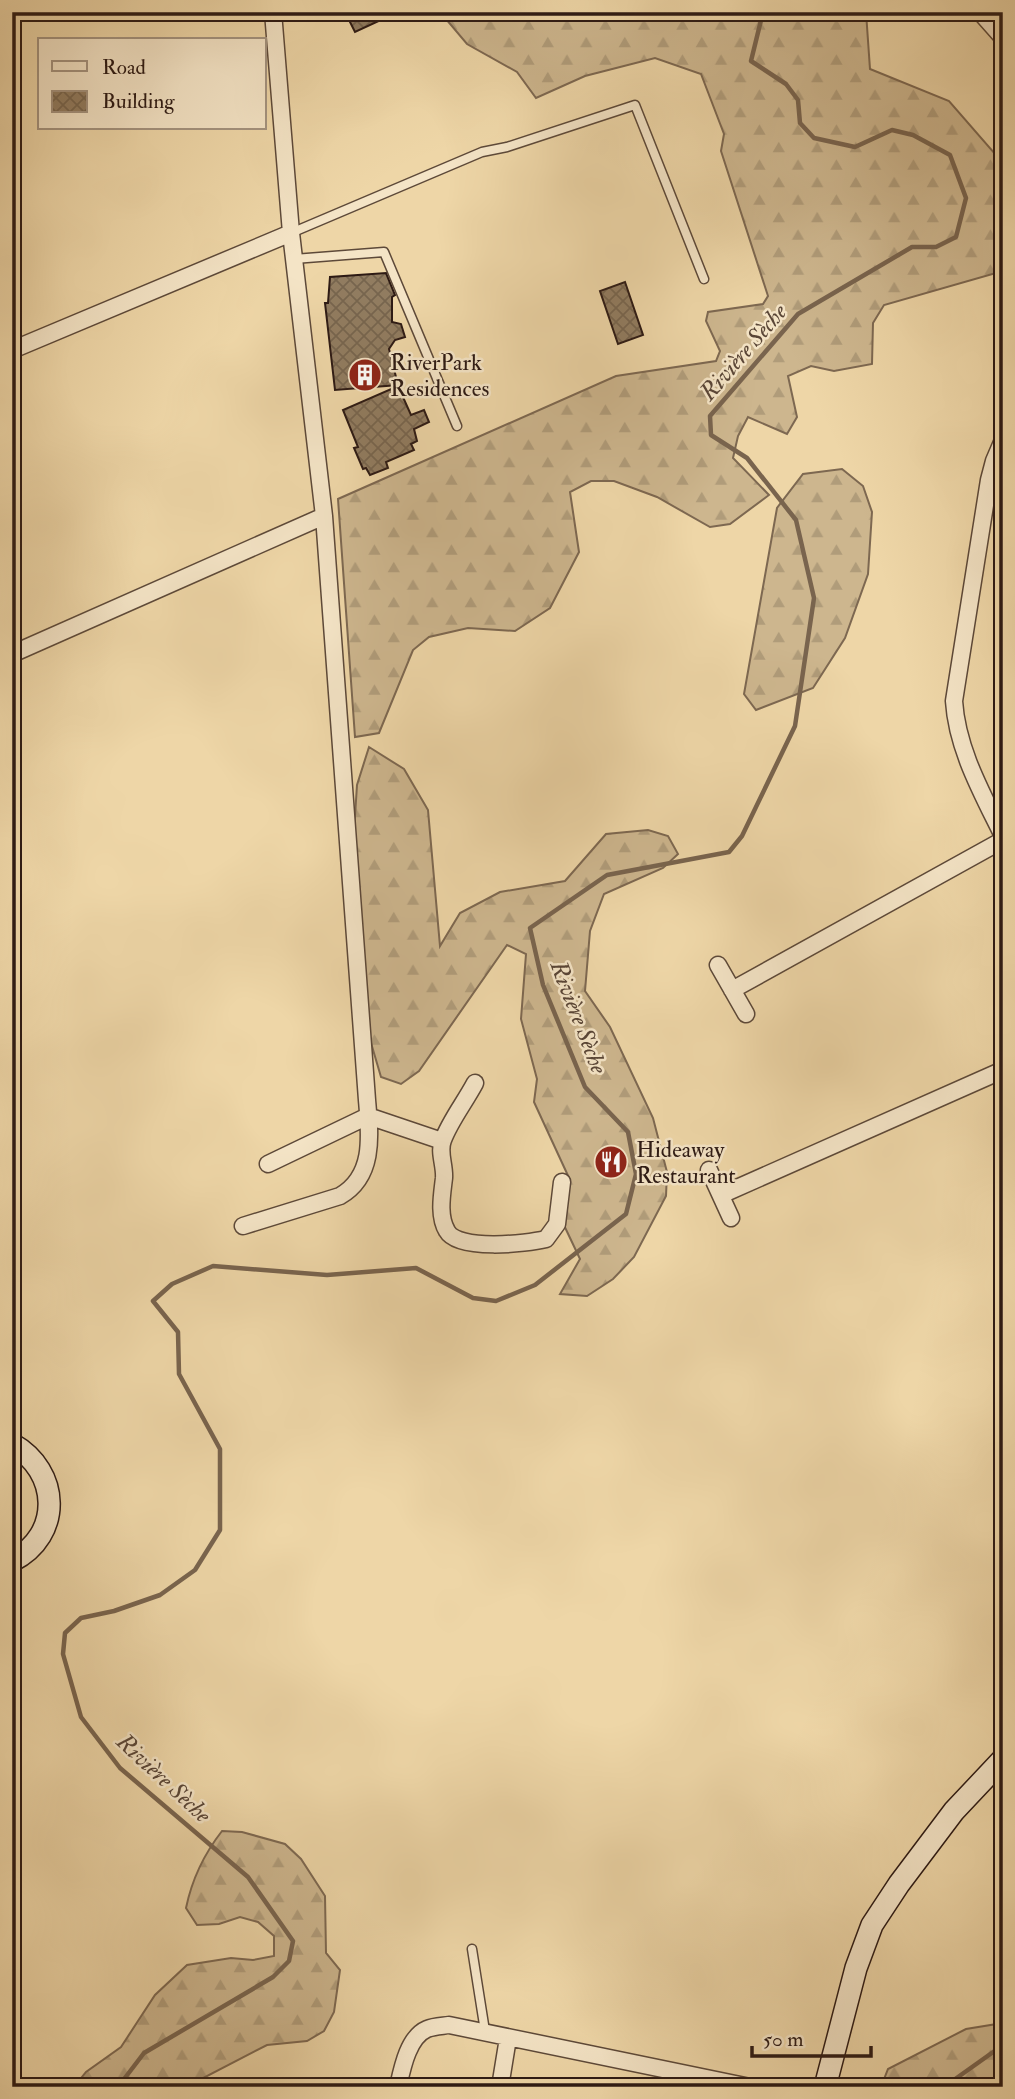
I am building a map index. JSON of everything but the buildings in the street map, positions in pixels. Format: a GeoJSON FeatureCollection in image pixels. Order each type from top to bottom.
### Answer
{"type":"FeatureCollection","features":[{"type":"Feature","properties":{"kind":"street"},"geometry":{"type":"LineString","coordinates":[[243,1226],[340,1196],[352,1189],[366,1167],[369,1152],[324,516],[291,233],[273,12]]}},
{"type":"Feature","properties":{"kind":"street"},"geometry":{"type":"LineString","coordinates":[[980,12],[1003,38]]}},
{"type":"Feature","properties":{"kind":"street"},"geometry":{"type":"LineString","coordinates":[[12,350],[291,233]]}},
{"type":"Feature","properties":{"kind":"street"},"geometry":{"type":"LineString","coordinates":[[732,990],[1003,838],[962,744],[954,701],[989,480],[993,461],[1003,440]]}},
{"type":"Feature","properties":{"kind":"street"},"geometry":{"type":"LineString","coordinates":[[12,654],[324,516]]}},
{"type":"Feature","properties":{"kind":"street"},"geometry":{"type":"LineString","coordinates":[[718,965],[746,1014]]}},
{"type":"Feature","properties":{"kind":"street"},"geometry":{"type":"LineString","coordinates":[[721,1195],[1003,1070]]}},
{"type":"Feature","properties":{"kind":"street"},"geometry":{"type":"LineString","coordinates":[[475,1083],[442,1141],[441,1152],[445,1169],[442,1219],[448,1234],[459,1242],[522,1244],[546,1239],[557,1224],[562,1182]]}},
{"type":"Feature","properties":{"kind":"street"},"geometry":{"type":"LineString","coordinates":[[268,1164],[368,1116],[442,1141]]}},
{"type":"Feature","properties":{"kind":"street"},"geometry":{"type":"LineString","coordinates":[[709,1170],[731,1218]]}},
{"type":"Feature","properties":{"kind":"street"},"geometry":{"type":"LineString","coordinates":[[12,1444],[26,1452],[42,1470],[49,1492],[49,1516],[40,1537],[25,1555],[12,1561]]}},
{"type":"Feature","properties":{"kind":"street"},"geometry":{"type":"LineString","coordinates":[[825,2087],[856,1968],[873,1925],[899,1884],[954,1811],[1003,1759]]}},
{"type":"Feature","properties":{"kind":"street"},"geometry":{"type":"LineString","coordinates":[[398,2087],[402,2067],[413,2042],[426,2029],[449,2025],[485,2031],[690,2080],[751,2087]]}},
{"type":"Feature","properties":{"kind":"street"},"geometry":{"type":"LineString","coordinates":[[500,2087],[508,2038]]}},
{"type":"Feature","properties":{"kind":"lane"},"geometry":{"type":"LineString","coordinates":[[291,233],[482,152],[507,147],[635,105],[704,279]]}},
{"type":"Feature","properties":{"kind":"lane"},"geometry":{"type":"LineString","coordinates":[[294,259],[384,252],[457,426]]}},
{"type":"Feature","properties":{"kind":"lane"},"geometry":{"type":"LineString","coordinates":[[472,1949],[485,2031]]}},
{"type":"Feature","properties":{"kind":"green space"},"geometry":{"type":"Polygon","coordinates":[[[440,12],[866,12],[870,69],[949,101],[1003,163],[1003,271],[884,305],[873,323],[872,364],[834,371],[811,366],[788,376],[797,417],[787,434],[748,417],[738,436],[733,458],[769,495],[730,524],[710,527],[657,497],[614,481],[591,481],[570,492],[579,552],[550,608],[515,631],[468,628],[429,637],[413,650],[379,733],[355,737],[338,499],[616,376],[716,361],[720,351],[706,321],[708,312],[763,304],[768,296],[721,151],[724,134],[701,74],[655,58],[585,76],[536,98],[517,72],[467,44],[440,12]]]}},
{"type":"Feature","properties":{"kind":"green space"},"geometry":{"type":"Polygon","coordinates":[[[842,469],[863,486],[872,512],[868,574],[845,638],[813,688],[756,710],[744,694],[777,508],[803,474],[842,469]]]}},
{"type":"Feature","properties":{"kind":"green space"},"geometry":{"type":"Polygon","coordinates":[[[369,747],[404,769],[428,810],[440,946],[460,913],[500,892],[565,881],[606,834],[648,830],[668,836],[678,854],[663,868],[604,894],[590,931],[585,991],[610,1027],[653,1118],[667,1172],[666,1196],[634,1257],[613,1279],[587,1296],[560,1294],[580,1259],[562,1221],[570,1180],[534,1102],[537,1079],[521,1019],[526,954],[507,945],[419,1071],[401,1084],[381,1077],[369,1036],[353,847],[357,785],[369,747]]]}},
{"type":"Feature","properties":{"kind":"green space"},"geometry":{"type":"Polygon","coordinates":[[[222,1831],[242,1832],[285,1844],[301,1859],[325,1896],[326,1953],[340,1970],[334,2012],[324,2031],[307,2041],[267,2045],[186,2087],[74,2087],[86,2072],[121,2047],[155,1995],[187,1965],[231,1958],[253,1960],[274,1956],[274,1936],[258,1922],[240,1917],[219,1924],[197,1925],[186,1908],[200,1867],[222,1831]]]}},
{"type":"Feature","properties":{"kind":"green space"},"geometry":{"type":"Polygon","coordinates":[[[1003,2023],[1003,2087],[881,2087],[888,2069],[966,2029],[1003,2023]]]}},
{"type":"Feature","properties":{"kind":"waterway","name":"Rivière Sèche"},"geometry":{"type":"LineString","coordinates":[[118,2087],[144,2053],[273,1977],[289,1961],[293,1941],[248,1877],[120,1768],[81,1717],[63,1654],[65,1633],[81,1618],[114,1611],[160,1595],[195,1570],[220,1530],[220,1449],[179,1374],[178,1332],[153,1301],[172,1284],[213,1266],[327,1275],[416,1268],[473,1298],[496,1301],[535,1285],[626,1214],[636,1174],[628,1132],[585,1087],[543,985],[530,928],[607,875],[729,852],[742,836],[795,726],[814,598],[796,520],[747,458],[711,435],[710,416],[798,314],[912,247],[936,247],[956,237],[966,198],[950,155],[913,135],[892,130],[855,147],[814,138],[800,123],[798,100],[786,84],[751,61],[763,12]]}},
{"type":"Feature","properties":{"kind":"waterway"},"geometry":{"type":"LineString","coordinates":[[944,2087],[1003,2045]]}},
{"type":"Feature","properties":{"kind":"place","name":"RiverPark Residences"},"geometry":{"type":"Point","coordinates":[365,375]}},
{"type":"Feature","properties":{"kind":"place","name":"Hideaway Restaurant"},"geometry":{"type":"Point","coordinates":[611,1162]}}]}
